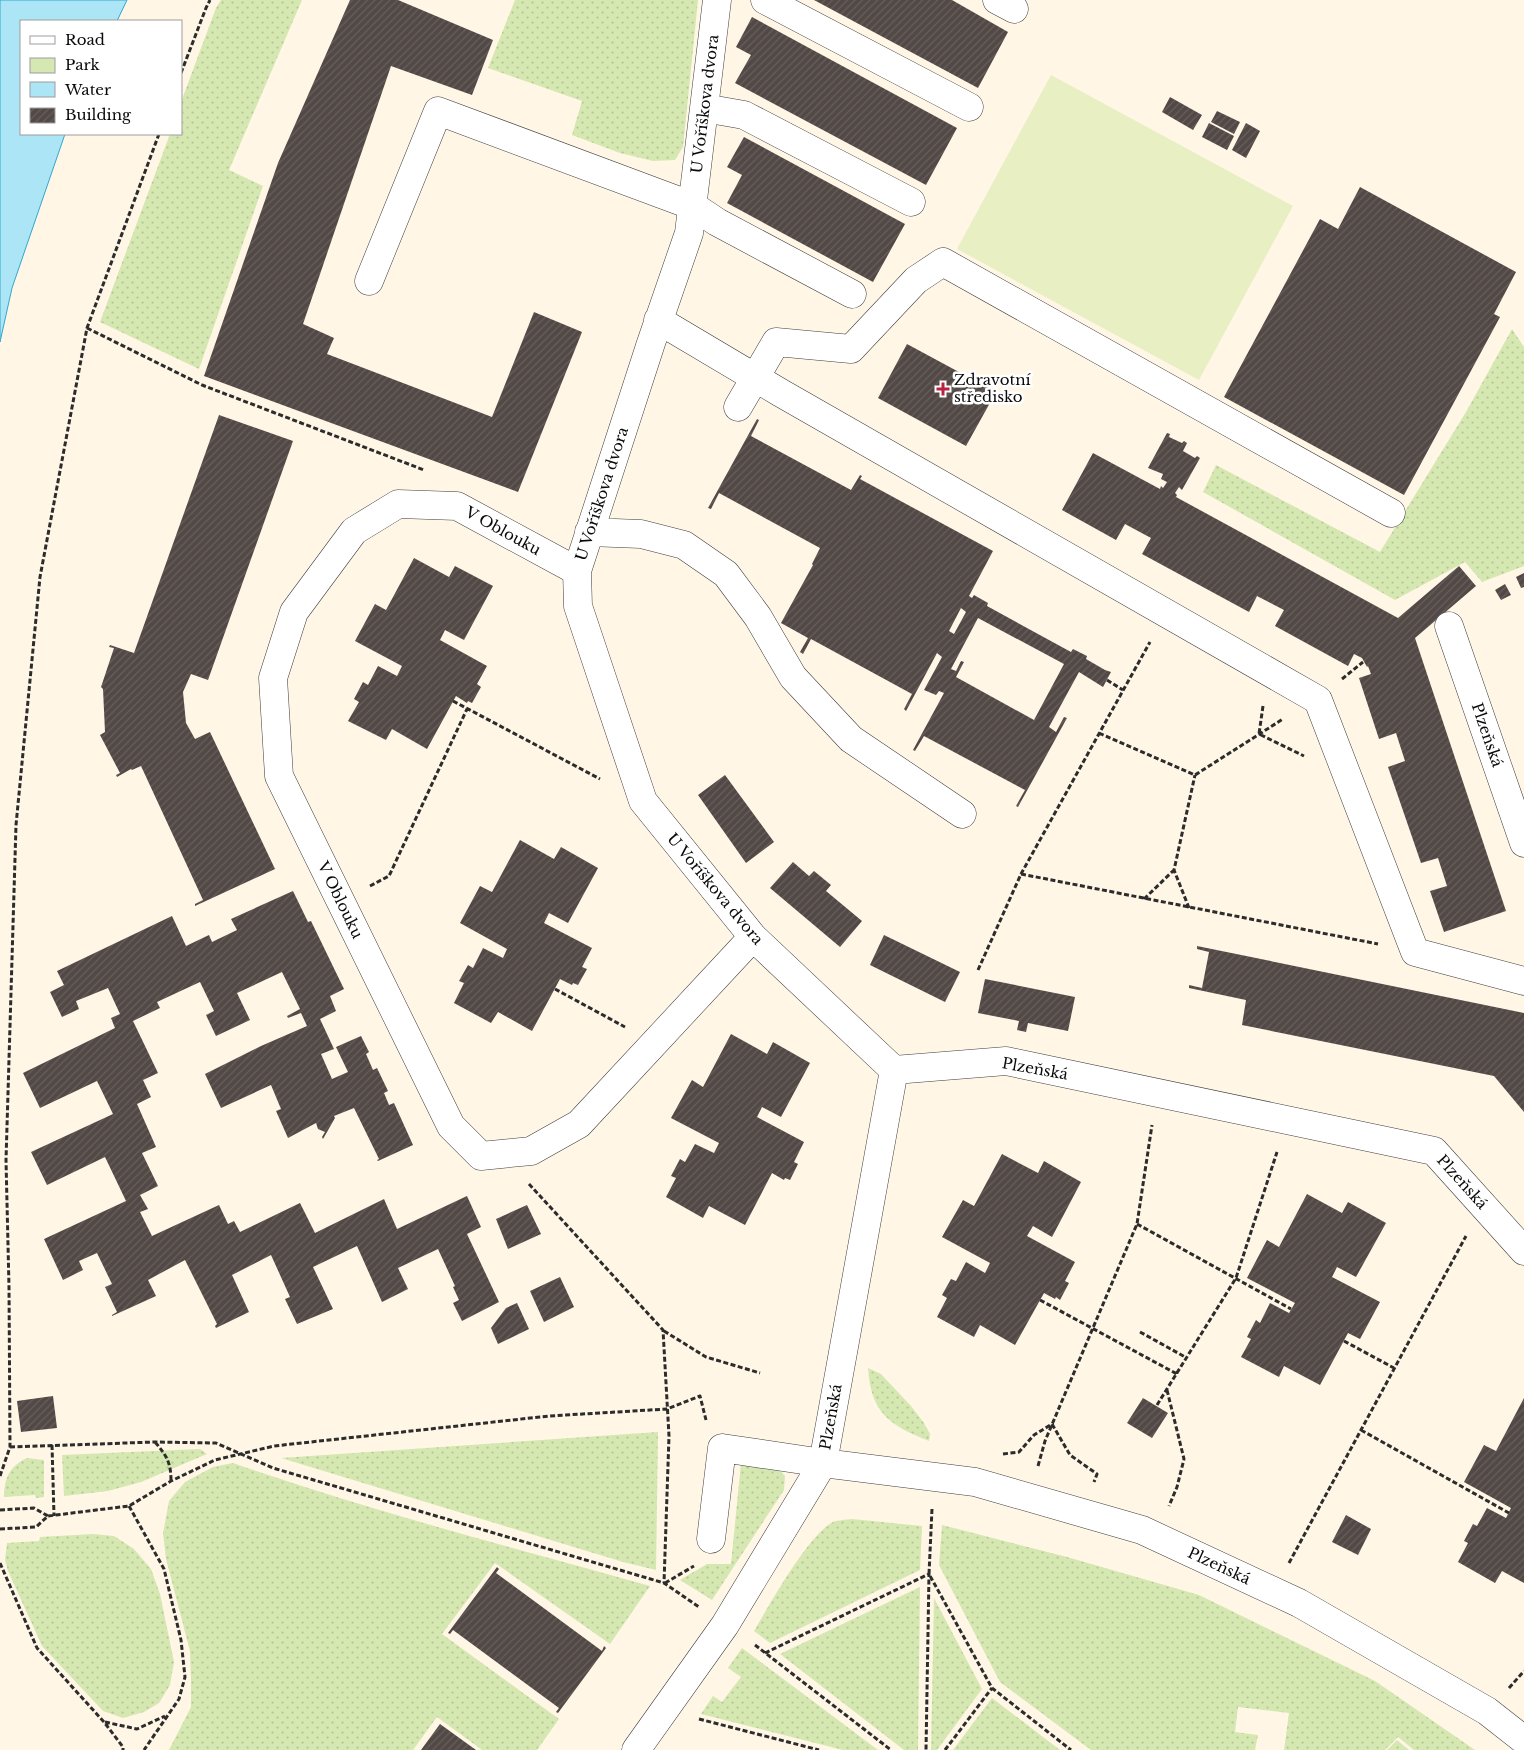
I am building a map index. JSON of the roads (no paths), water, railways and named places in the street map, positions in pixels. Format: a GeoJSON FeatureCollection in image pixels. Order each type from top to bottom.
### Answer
{"type":"FeatureCollection","features":[{"type":"Feature","properties":{"kind":"street","name":"U Voříškova dvora"},"geometry":{"type":"LineString","coordinates":[[717,0],[689,233],[658,320],[576,571],[578,606],[643,801],[753,937],[894,1070]]}},
{"type":"Feature","properties":{"kind":"street"},"geometry":{"type":"LineString","coordinates":[[765,0],[969,107]]}},
{"type":"Feature","properties":{"kind":"street"},"geometry":{"type":"LineString","coordinates":[[704,108],[744,114],[912,202]]}},
{"type":"Feature","properties":{"kind":"street"},"geometry":{"type":"LineString","coordinates":[[369,281],[438,111],[693,206],[717,222],[852,294]]}},
{"type":"Feature","properties":{"kind":"street"},"geometry":{"type":"LineString","coordinates":[[738,407],[776,342],[851,349],[916,280],[943,262],[1391,514]]}},
{"type":"Feature","properties":{"kind":"street"},"geometry":{"type":"LineString","coordinates":[[658,320],[1316,698],[1415,952],[1524,981]]}},
{"type":"Feature","properties":{"kind":"street","name":"V Oblouku"},"geometry":{"type":"LineString","coordinates":[[576,571],[456,506],[398,504],[354,531],[294,612],[273,678],[279,776],[452,1126],[480,1156],[531,1151],[579,1124],[753,937]]}},
{"type":"Feature","properties":{"kind":"street"},"geometry":{"type":"LineString","coordinates":[[589,532],[641,534],[684,545],[726,574],[758,617],[793,677],[851,739],[962,814]]}},
{"type":"Feature","properties":{"kind":"street","name":"Plzeňská"},"geometry":{"type":"LineString","coordinates":[[1449,626],[1524,843]]}},
{"type":"Feature","properties":{"kind":"street","name":"Plzeňská"},"geometry":{"type":"LineString","coordinates":[[636,1750],[725,1625],[822,1463],[894,1070],[1006,1061],[1434,1151],[1524,1251]]}},
{"type":"Feature","properties":{"kind":"street"},"geometry":{"type":"LineString","coordinates":[[711,1539],[722,1448],[822,1463]]}},
{"type":"Feature","properties":{"kind":"street","name":"Plzeňská"},"geometry":{"type":"LineString","coordinates":[[822,1463],[976,1482],[1142,1530],[1298,1602],[1487,1712],[1524,1740]]}},
{"type":"Feature","properties":{"kind":"water"},"geometry":{"type":"Polygon","coordinates":[[[0,0],[127,0],[117,20],[20,20],[20,135],[65,135],[12,288],[0,342],[0,0]]]}},
{"type":"Feature","properties":{"kind":"place","name":"Zdravotní středisko"},"geometry":{"type":"Point","coordinates":[943,389]}}]}
